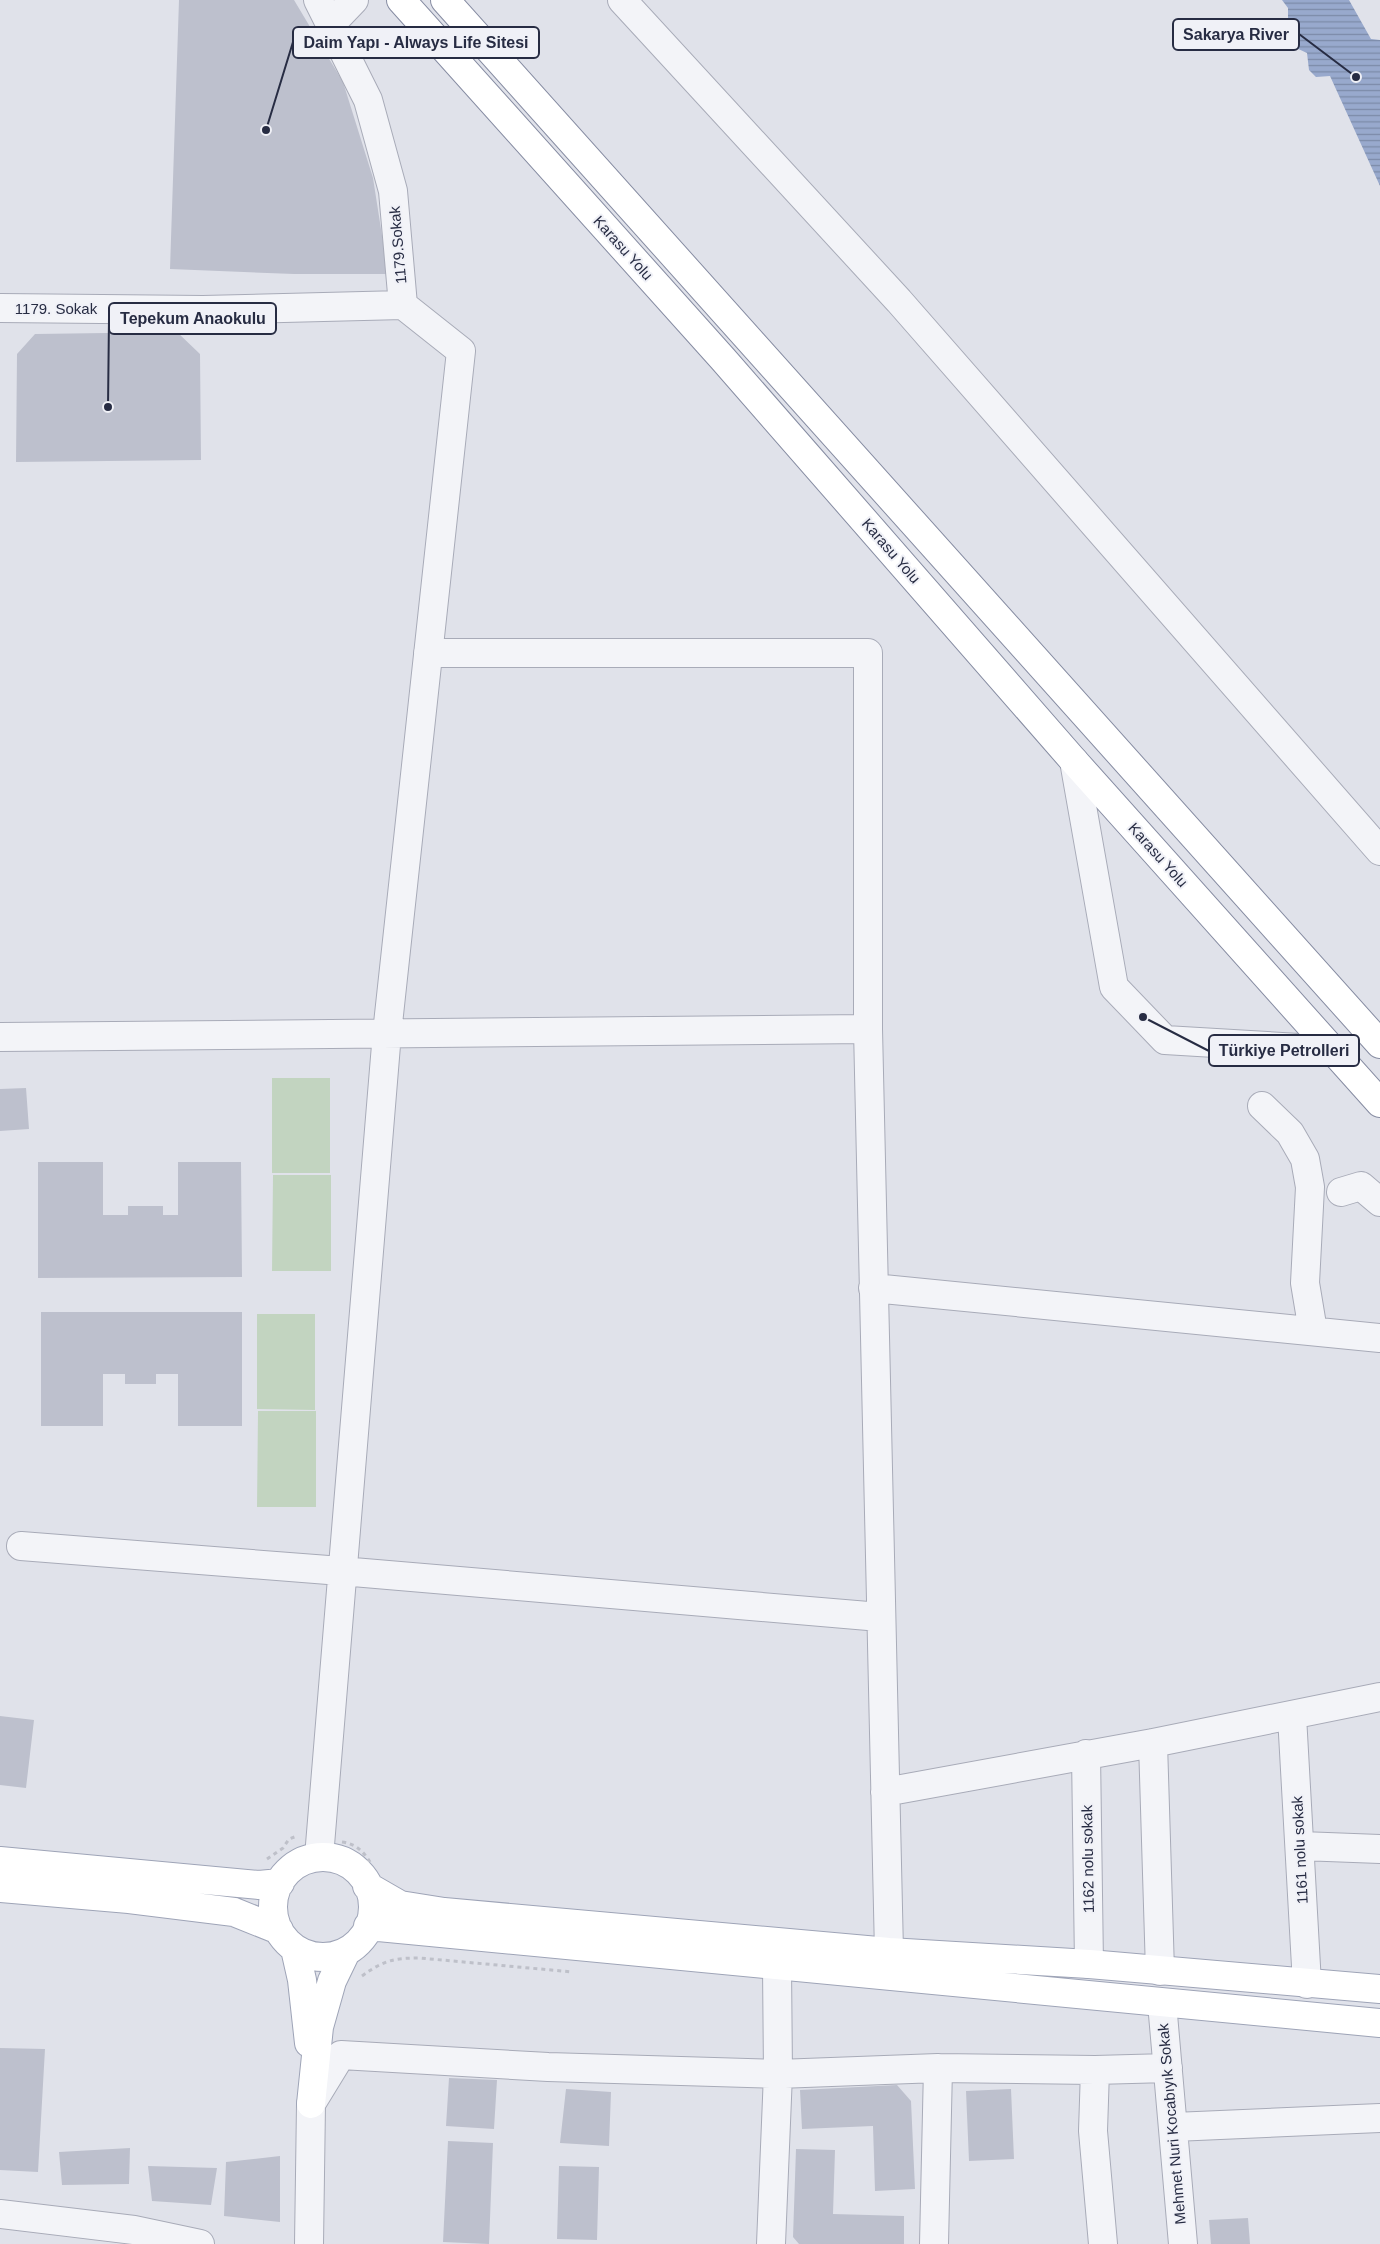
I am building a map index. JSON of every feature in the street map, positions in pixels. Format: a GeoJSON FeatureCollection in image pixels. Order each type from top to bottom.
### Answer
{"type":"FeatureCollection","features":[{"type":"Feature","properties":{"kind":"main road","name":"Karasu Yolu"},"geometry":{"type":"LineString","coordinates":[[401,0],[723,359],[1074,761],[1380,1103]]}},
{"type":"Feature","properties":{"kind":"main road"},"geometry":{"type":"LineString","coordinates":[[445,0],[1380,1044]]}},
{"type":"Feature","properties":{"kind":"main road"},"geometry":{"type":"LineString","coordinates":[[0,1888],[129,1899],[234,1912],[287,1940],[308,1955],[322,1957],[346,1952],[356,1945],[368,1926],[372,1915],[372,1898],[367,1886],[355,1869],[341,1861],[319,1857],[306,1860],[294,1866],[280,1883],[276,1890],[273,1906],[275,1923],[287,1940],[302,1980],[308,2026],[311,2104]]}},
{"type":"Feature","properties":{"kind":"main road"},"geometry":{"type":"LineString","coordinates":[[0,1861],[259,1884],[280,1883]]}},
{"type":"Feature","properties":{"kind":"main road"},"geometry":{"type":"LineString","coordinates":[[367,1886],[400,1905],[444,1912],[889,1952],[1089,1964],[1380,1989]]}},
{"type":"Feature","properties":{"kind":"main road"},"geometry":{"type":"LineString","coordinates":[[368,1926],[777,1967],[1380,2023]]}},
{"type":"Feature","properties":{"kind":"main road"},"geometry":{"type":"LineString","coordinates":[[311,2104],[319,2027],[332,1981],[346,1952]]}},
{"type":"Feature","properties":{"kind":"street","name":"1179.Sokak"},"geometry":{"type":"LineString","coordinates":[[203,310],[403,305],[392,190],[368,100],[318,0]]}},
{"type":"Feature","properties":{"kind":"street"},"geometry":{"type":"LineString","coordinates":[[331,24],[354,0]]}},
{"type":"Feature","properties":{"kind":"street"},"geometry":{"type":"LineString","coordinates":[[622,0],[899,301],[1380,850]]}},
{"type":"Feature","properties":{"kind":"street"},"geometry":{"type":"LineString","coordinates":[[319,1857],[341,1571],[387,1033],[461,351],[403,305]]}},
{"type":"Feature","properties":{"kind":"street","name":"1179. Sokak"},"geometry":{"type":"LineString","coordinates":[[0,308],[203,310]]}},
{"type":"Feature","properties":{"kind":"street"},"geometry":{"type":"LineString","coordinates":[[428,653],[868,653],[868,1029],[889,1952]]}},
{"type":"Feature","properties":{"kind":"street"},"geometry":{"type":"LineString","coordinates":[[1074,761],[1114,988],[1165,1040],[1332,1050]]}},
{"type":"Feature","properties":{"kind":"street"},"geometry":{"type":"LineString","coordinates":[[0,1037],[868,1029]]}},
{"type":"Feature","properties":{"kind":"street"},"geometry":{"type":"LineString","coordinates":[[1262,1106],[1290,1133],[1305,1159],[1310,1187],[1305,1283],[1313,1331]]}},
{"type":"Feature","properties":{"kind":"street"},"geometry":{"type":"LineString","coordinates":[[1341,1192],[1361,1186],[1380,1202]]}},
{"type":"Feature","properties":{"kind":"street"},"geometry":{"type":"LineString","coordinates":[[873,1288],[1380,1338]]}},
{"type":"Feature","properties":{"kind":"street"},"geometry":{"type":"LineString","coordinates":[[21,1546],[341,1571],[880,1618]]}},
{"type":"Feature","properties":{"kind":"street"},"geometry":{"type":"LineString","coordinates":[[885,1792],[1153,1743],[1380,1697]]}},
{"type":"Feature","properties":{"kind":"street","name":"1161 nolu sokak"},"geometry":{"type":"LineString","coordinates":[[1292,1716],[1307,1984]]}},
{"type":"Feature","properties":{"kind":"street"},"geometry":{"type":"LineString","coordinates":[[1153,1743],[1160,1971]]}},
{"type":"Feature","properties":{"kind":"street","name":"1162 nolu sokak"},"geometry":{"type":"LineString","coordinates":[[1086,1754],[1089,1964]]}},
{"type":"Feature","properties":{"kind":"street"},"geometry":{"type":"LineString","coordinates":[[1300,1846],[1380,1850]]}},
{"type":"Feature","properties":{"kind":"street"},"geometry":{"type":"LineString","coordinates":[[771,2244],[778,2074],[777,1967]]}},
{"type":"Feature","properties":{"kind":"street","name":"Mehmet Nuri Kocabıyık Sokak"},"geometry":{"type":"LineString","coordinates":[[1162,2003],[1183,2244]]}},
{"type":"Feature","properties":{"kind":"street"},"geometry":{"type":"LineString","coordinates":[[309,2244],[311,2104],[341,2055],[548,2067],[778,2074],[938,2068],[1095,2070],[1168,2068]]}},
{"type":"Feature","properties":{"kind":"street"},"geometry":{"type":"LineString","coordinates":[[934,2244],[938,2068]]}},
{"type":"Feature","properties":{"kind":"street"},"geometry":{"type":"LineString","coordinates":[[1095,2070],[1093,2131],[1103,2244]]}},
{"type":"Feature","properties":{"kind":"street"},"geometry":{"type":"LineString","coordinates":[[1174,2127],[1380,2118]]}},
{"type":"Feature","properties":{"kind":"street"},"geometry":{"type":"LineString","coordinates":[[0,2214],[134,2237],[200,2244]]}},
{"type":"Feature","properties":{"kind":"path"},"geometry":{"type":"LineString","coordinates":[[357,1982],[379,1964],[396,1958],[420,1958],[582,1973]]}},
{"type":"Feature","properties":{"kind":"green space"},"geometry":{"type":"Polygon","coordinates":[[[272,1078],[330,1078],[330,1173],[272,1173],[272,1078]]]}},
{"type":"Feature","properties":{"kind":"green space"},"geometry":{"type":"Polygon","coordinates":[[[273,1175],[331,1175],[331,1271],[272,1271],[273,1175]]]}},
{"type":"Feature","properties":{"kind":"green space"},"geometry":{"type":"Polygon","coordinates":[[[257,1314],[315,1314],[315,1410],[257,1409],[257,1314]]]}},
{"type":"Feature","properties":{"kind":"green space"},"geometry":{"type":"Polygon","coordinates":[[[258,1411],[316,1411],[316,1507],[257,1507],[258,1411]]]}},
{"type":"Feature","properties":{"kind":"water"},"geometry":{"type":"Polygon","coordinates":[[[1282,0],[1349,0],[1371,39],[1380,40],[1380,186],[1330,76],[1316,77],[1309,70],[1307,53],[1294,47],[1288,34],[1288,8],[1282,0]]]}},
{"type":"Feature","properties":{"kind":"building"},"geometry":{"type":"Polygon","coordinates":[[[179,0],[294,0],[343,82],[373,178],[388,274],[294,274],[170,269],[179,0]]]}},
{"type":"Feature","properties":{"kind":"building"},"geometry":{"type":"Polygon","coordinates":[[[177,332],[200,354],[201,460],[16,462],[17,354],[35,334],[177,332]]]}},
{"type":"Feature","properties":{"kind":"building"},"geometry":{"type":"Polygon","coordinates":[[[26,1088],[29,1129],[0,1131],[0,1089],[26,1088]]]}},
{"type":"Feature","properties":{"kind":"building"},"geometry":{"type":"Polygon","coordinates":[[[38,1162],[103,1162],[103,1215],[128,1215],[128,1206],[163,1206],[163,1215],[178,1215],[178,1162],[241,1162],[242,1277],[38,1278],[38,1162]]]}},
{"type":"Feature","properties":{"kind":"building"},"geometry":{"type":"Polygon","coordinates":[[[41,1312],[242,1312],[242,1426],[178,1426],[178,1374],[156,1374],[156,1384],[125,1384],[125,1374],[103,1374],[103,1426],[41,1426],[41,1312]]]}},
{"type":"Feature","properties":{"kind":"building"},"geometry":{"type":"Polygon","coordinates":[[[0,1716],[34,1720],[26,1788],[0,1785],[0,1716]]]}},
{"type":"Feature","properties":{"kind":"building"},"geometry":{"type":"Polygon","coordinates":[[[0,2048],[45,2049],[38,2172],[0,2170],[0,2048]]]}},
{"type":"Feature","properties":{"kind":"building"},"geometry":{"type":"Polygon","coordinates":[[[449,2078],[497,2080],[494,2129],[446,2126],[449,2078]]]}},
{"type":"Feature","properties":{"kind":"building"},"geometry":{"type":"Polygon","coordinates":[[[897,2085],[911,2101],[915,2189],[875,2191],[873,2126],[802,2129],[800,2090],[897,2085]]]}},
{"type":"Feature","properties":{"kind":"building"},"geometry":{"type":"Polygon","coordinates":[[[566,2089],[611,2092],[609,2146],[560,2143],[566,2089]]]}},
{"type":"Feature","properties":{"kind":"building"},"geometry":{"type":"Polygon","coordinates":[[[1011,2089],[1014,2159],[969,2161],[966,2091],[1011,2089]]]}},
{"type":"Feature","properties":{"kind":"building"},"geometry":{"type":"Polygon","coordinates":[[[448,2141],[493,2143],[489,2244],[443,2242],[448,2141]]]}},
{"type":"Feature","properties":{"kind":"building"},"geometry":{"type":"Polygon","coordinates":[[[130,2148],[129,2184],[62,2185],[59,2152],[130,2148]]]}},
{"type":"Feature","properties":{"kind":"building"},"geometry":{"type":"Polygon","coordinates":[[[796,2149],[835,2150],[833,2214],[904,2216],[904,2244],[799,2244],[793,2237],[796,2149]]]}},
{"type":"Feature","properties":{"kind":"building"},"geometry":{"type":"Polygon","coordinates":[[[280,2156],[280,2222],[224,2216],[226,2162],[280,2156]]]}},
{"type":"Feature","properties":{"kind":"building"},"geometry":{"type":"Polygon","coordinates":[[[148,2166],[217,2168],[211,2205],[152,2201],[148,2166]]]}},
{"type":"Feature","properties":{"kind":"building"},"geometry":{"type":"Polygon","coordinates":[[[559,2166],[599,2167],[597,2240],[557,2239],[559,2166]]]}},
{"type":"Feature","properties":{"kind":"building"},"geometry":{"type":"Polygon","coordinates":[[[1248,2218],[1250,2244],[1211,2244],[1209,2220],[1248,2218]]]}},
{"type":"Feature","properties":{"kind":"place","name":"Sakarya River"},"geometry":{"type":"Point","coordinates":[1356,77]}},
{"type":"Feature","properties":{"kind":"place","name":"Daim Yapı - Always Life Sitesi"},"geometry":{"type":"Point","coordinates":[266,130]}},
{"type":"Feature","properties":{"kind":"place","name":"Tepekum Anaokulu"},"geometry":{"type":"Point","coordinates":[108,407]}},
{"type":"Feature","properties":{"kind":"place","name":"Türkiye Petrolleri"},"geometry":{"type":"Point","coordinates":[1143,1017]}}]}
